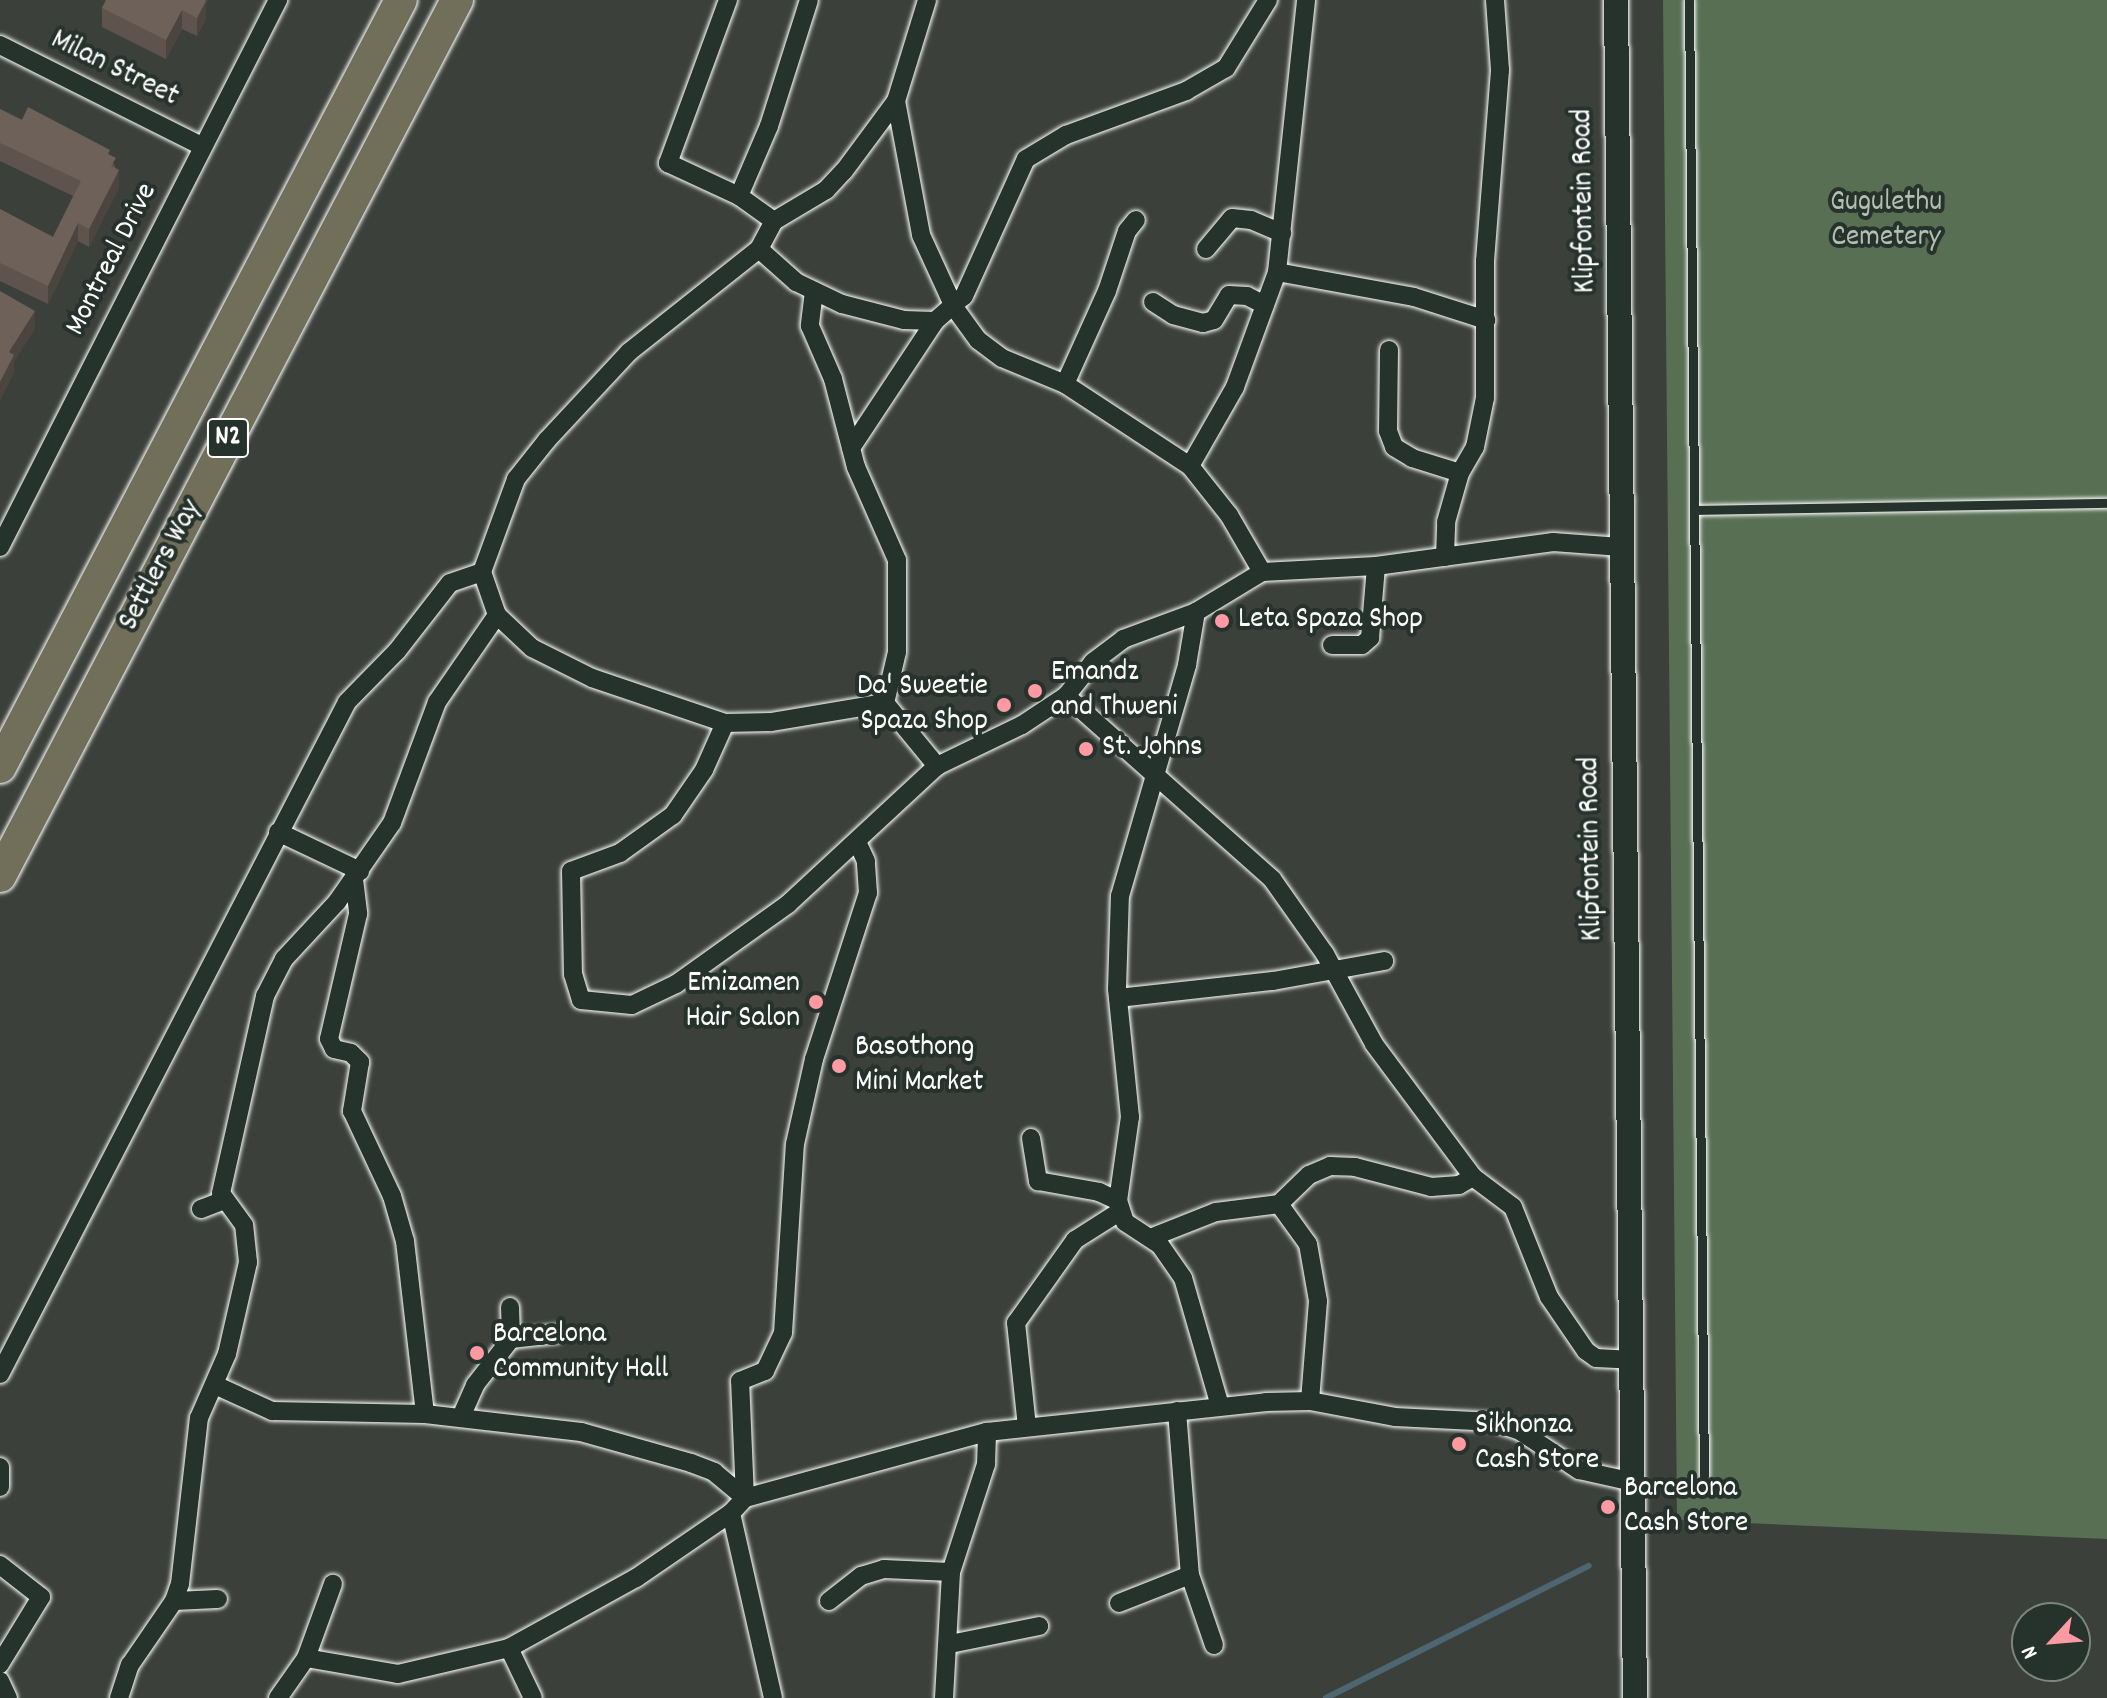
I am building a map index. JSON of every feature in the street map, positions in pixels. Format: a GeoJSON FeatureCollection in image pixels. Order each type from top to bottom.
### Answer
{"type":"FeatureCollection","features":[{"type":"Feature","properties":{"kind":"highway","name":"Settlers Way"},"geometry":{"type":"LineString","coordinates":[[0,767],[401,0]]}},
{"type":"Feature","properties":{"kind":"highway","name":"Settlers Way"},"geometry":{"type":"LineString","coordinates":[[0,876],[457,0]]}},
{"type":"Feature","properties":{"kind":"main road","name":"Klipfontein Road"},"geometry":{"type":"LineString","coordinates":[[1616,0],[1635,1698]]}},
{"type":"Feature","properties":{"kind":"street","name":"Montreal Drive"},"geometry":{"type":"LineString","coordinates":[[0,547],[278,0]]}},
{"type":"Feature","properties":{"kind":"street"},"geometry":{"type":"LineString","coordinates":[[728,0],[668,163],[739,196],[774,221]]}},
{"type":"Feature","properties":{"kind":"street"},"geometry":{"type":"LineString","coordinates":[[739,196],[769,126],[809,0]]}},
{"type":"Feature","properties":{"kind":"street"},"geometry":{"type":"LineString","coordinates":[[885,703],[771,722],[725,723],[553,661],[497,615],[482,572],[504,504],[538,450],[629,352],[759,249],[774,221],[826,190],[896,101],[927,0]]}},
{"type":"Feature","properties":{"kind":"street"},"geometry":{"type":"LineString","coordinates":[[851,448],[935,321],[954,307],[979,271],[1031,153],[1100,121],[1186,91],[1226,68],[1268,0]]}},
{"type":"Feature","properties":{"kind":"street"},"geometry":{"type":"LineString","coordinates":[[1190,466],[1235,387],[1277,272],[1306,0]]}},
{"type":"Feature","properties":{"kind":"street"},"geometry":{"type":"LineString","coordinates":[[1445,557],[1446,522],[1460,473],[1482,425],[1486,234],[1499,93],[1495,0]]}},
{"type":"Feature","properties":{"kind":"street","name":"Milan Street"},"geometry":{"type":"LineString","coordinates":[[0,45],[202,146]]}},
{"type":"Feature","properties":{"kind":"street"},"geometry":{"type":"LineString","coordinates":[[896,101],[916,218],[954,307],[990,351],[1065,384],[1190,466],[1229,515],[1262,572]]}},
{"type":"Feature","properties":{"kind":"street"},"geometry":{"type":"LineString","coordinates":[[1206,249],[1232,218],[1251,220],[1282,233]]}},
{"type":"Feature","properties":{"kind":"street"},"geometry":{"type":"LineString","coordinates":[[1065,384],[1107,291],[1127,231],[1136,220]]}},
{"type":"Feature","properties":{"kind":"street"},"geometry":{"type":"LineString","coordinates":[[759,249],[780,272],[814,291],[875,314],[935,321]]}},
{"type":"Feature","properties":{"kind":"street"},"geometry":{"type":"LineString","coordinates":[[1277,272],[1414,297],[1486,320]]}},
{"type":"Feature","properties":{"kind":"street"},"geometry":{"type":"LineString","coordinates":[[814,291],[810,326],[833,379],[851,448],[897,560],[897,652],[885,703]]}},
{"type":"Feature","properties":{"kind":"street"},"geometry":{"type":"LineString","coordinates":[[1153,302],[1173,315],[1203,323],[1214,320],[1229,295],[1247,296],[1265,305]]}},
{"type":"Feature","properties":{"kind":"street"},"geometry":{"type":"LineString","coordinates":[[1389,350],[1389,439],[1401,453],[1460,473]]}},
{"type":"Feature","properties":{"kind":"street"},"geometry":{"type":"LineString","coordinates":[[725,723],[704,770],[673,815],[620,853],[571,871],[573,974],[581,1000],[618,1007],[653,997],[788,904],[937,766],[1011,732],[1066,696],[1093,662],[1123,639],[1196,612],[1262,572],[1376,566],[1553,542],[1621,547]]}},
{"type":"Feature","properties":{"kind":"street"},"geometry":{"type":"LineString","coordinates":[[1332,645],[1362,645],[1370,638],[1376,566]]}},
{"type":"Feature","properties":{"kind":"street"},"geometry":{"type":"LineString","coordinates":[[0,1374],[352,694],[397,651],[450,583],[482,572]]}},
{"type":"Feature","properties":{"kind":"street"},"geometry":{"type":"LineString","coordinates":[[1027,1427],[1016,1323],[1075,1240],[1118,1207],[1130,1117],[1118,998],[1120,896],[1187,665],[1196,612]]}},
{"type":"Feature","properties":{"kind":"street"},"geometry":{"type":"LineString","coordinates":[[222,1201],[251,1055],[273,977],[301,935],[357,875],[392,823],[437,702],[497,615]]}},
{"type":"Feature","properties":{"kind":"street"},"geometry":{"type":"LineString","coordinates":[[1066,696],[1272,879],[1334,970],[1374,1044],[1473,1177],[1513,1207],[1549,1297],[1586,1351],[1596,1358],[1632,1360]]}},
{"type":"Feature","properties":{"kind":"street"},"geometry":{"type":"LineString","coordinates":[[885,703],[937,766]]}},
{"type":"Feature","properties":{"kind":"street"},"geometry":{"type":"LineString","coordinates":[[278,832],[357,875]]}},
{"type":"Feature","properties":{"kind":"street"},"geometry":{"type":"LineString","coordinates":[[745,1498],[740,1381],[765,1371],[783,1333],[795,1144],[814,1059],[868,893],[866,861],[857,842]]}},
{"type":"Feature","properties":{"kind":"street"},"geometry":{"type":"LineString","coordinates":[[357,875],[358,914],[329,1039],[334,1049],[360,1062],[352,1111],[392,1196],[405,1241],[425,1414]]}},
{"type":"Feature","properties":{"kind":"street"},"geometry":{"type":"LineString","coordinates":[[1118,998],[1384,961]]}},
{"type":"Feature","properties":{"kind":"street"},"geometry":{"type":"LineString","coordinates":[[1031,1138],[1038,1181],[1099,1192],[1150,1238],[1183,1278],[1220,1406]]}},
{"type":"Feature","properties":{"kind":"street"},"geometry":{"type":"LineString","coordinates":[[1150,1238],[1216,1212],[1279,1204],[1309,1175],[1330,1166],[1431,1187],[1459,1185],[1473,1177]]}},
{"type":"Feature","properties":{"kind":"street"},"geometry":{"type":"LineString","coordinates":[[201,1209],[222,1201]]}},
{"type":"Feature","properties":{"kind":"street"},"geometry":{"type":"LineString","coordinates":[[119,1698],[130,1665],[174,1601],[190,1526],[195,1433],[215,1385],[248,1262],[244,1225],[222,1201]]}},
{"type":"Feature","properties":{"kind":"street"},"geometry":{"type":"LineString","coordinates":[[1279,1204],[1308,1244],[1318,1301],[1310,1401]]}},
{"type":"Feature","properties":{"kind":"street"},"geometry":{"type":"LineString","coordinates":[[461,1417],[475,1385],[511,1339],[510,1307]]}},
{"type":"Feature","properties":{"kind":"street"},"geometry":{"type":"LineString","coordinates":[[511,1339],[556,1334]]}},
{"type":"Feature","properties":{"kind":"street"},"geometry":{"type":"LineString","coordinates":[[215,1385],[272,1411],[425,1414],[581,1432],[714,1472],[745,1498]]}},
{"type":"Feature","properties":{"kind":"street"},"geometry":{"type":"LineString","coordinates":[[306,1658],[398,1674],[509,1648],[636,1578],[731,1513],[745,1498],[987,1432],[1220,1406],[1310,1401],[1395,1417],[1493,1422],[1520,1431],[1579,1470],[1633,1482]]}},
{"type":"Feature","properties":{"kind":"street"},"geometry":{"type":"LineString","coordinates":[[1177,1411],[1190,1575],[1214,1645]]}},
{"type":"Feature","properties":{"kind":"street"},"geometry":{"type":"LineString","coordinates":[[944,1698],[950,1644],[951,1572],[986,1464],[987,1432]]}},
{"type":"Feature","properties":{"kind":"street"},"geometry":{"type":"LineString","coordinates":[[0,1467],[0,1487]]}},
{"type":"Feature","properties":{"kind":"street"},"geometry":{"type":"LineString","coordinates":[[731,1513],[773,1698]]}},
{"type":"Feature","properties":{"kind":"street"},"geometry":{"type":"LineString","coordinates":[[0,1565],[41,1597],[0,1664]]}},
{"type":"Feature","properties":{"kind":"street"},"geometry":{"type":"LineString","coordinates":[[829,1601],[861,1576],[884,1569],[951,1572]]}},
{"type":"Feature","properties":{"kind":"street"},"geometry":{"type":"LineString","coordinates":[[1119,1603],[1190,1575]]}},
{"type":"Feature","properties":{"kind":"street"},"geometry":{"type":"LineString","coordinates":[[278,1698],[306,1658],[333,1584]]}},
{"type":"Feature","properties":{"kind":"street"},"geometry":{"type":"LineString","coordinates":[[174,1601],[218,1599]]}},
{"type":"Feature","properties":{"kind":"street"},"geometry":{"type":"LineString","coordinates":[[950,1644],[1039,1626]]}},
{"type":"Feature","properties":{"kind":"street"},"geometry":{"type":"LineString","coordinates":[[509,1648],[533,1698]]}},
{"type":"Feature","properties":{"kind":"street"},"geometry":{"type":"LineString","coordinates":[[0,1681],[8,1698]]}},
{"type":"Feature","properties":{"kind":"lane"},"geometry":{"type":"LineString","coordinates":[[1689,0],[1697,510],[1704,1476]]}},
{"type":"Feature","properties":{"kind":"lane"},"geometry":{"type":"LineString","coordinates":[[1697,510],[2107,503]]}},
{"type":"Feature","properties":{"kind":"green space","name":"Gugulethu Cemetery"},"geometry":{"type":"Polygon","coordinates":[[[1663,0],[2107,0],[2107,1539],[1677,1520],[1663,0]]]}},
{"type":"Feature","properties":{"kind":"building"},"geometry":{"type":"Polygon","coordinates":[[[106,0],[206,1],[197,18],[182,10],[166,40],[102,8],[106,0]]]}},
{"type":"Feature","properties":{"kind":"building"},"geometry":{"type":"Polygon","coordinates":[[[28,107],[110,150],[108,154],[116,158],[111,166],[119,170],[89,229],[78,223],[48,286],[0,263],[0,209],[53,237],[81,181],[0,143],[0,109],[22,120],[28,107]]]}},
{"type":"Feature","properties":{"kind":"building"},"geometry":{"type":"Polygon","coordinates":[[[0,291],[35,311],[9,352],[14,355],[0,382],[0,291]]]}},
{"type":"Feature","properties":{"kind":"waterway"},"geometry":{"type":"LineString","coordinates":[[1326,1698],[1589,1566]]}},
{"type":"Feature","properties":{"kind":"place","name":"Leta Spaza Shop"},"geometry":{"type":"Point","coordinates":[1222,621]}},
{"type":"Feature","properties":{"kind":"place","name":"Emandz and Thweni"},"geometry":{"type":"Point","coordinates":[1035,691]}},
{"type":"Feature","properties":{"kind":"place","name":"Da' Sweetie Spaza Shop"},"geometry":{"type":"Point","coordinates":[1004,705]}},
{"type":"Feature","properties":{"kind":"place","name":"St. Johns"},"geometry":{"type":"Point","coordinates":[1086,749]}},
{"type":"Feature","properties":{"kind":"place","name":"Emizamen Hair Salon"},"geometry":{"type":"Point","coordinates":[816,1002]}},
{"type":"Feature","properties":{"kind":"place","name":"Basothong Mini Market"},"geometry":{"type":"Point","coordinates":[839,1066]}},
{"type":"Feature","properties":{"kind":"place","name":"Barcelona Community Hall"},"geometry":{"type":"Point","coordinates":[477,1353]}},
{"type":"Feature","properties":{"kind":"place","name":"Sikhonza Cash Store"},"geometry":{"type":"Point","coordinates":[1459,1444]}},
{"type":"Feature","properties":{"kind":"place","name":"Barcelona Cash Store"},"geometry":{"type":"Point","coordinates":[1608,1507]}}]}
